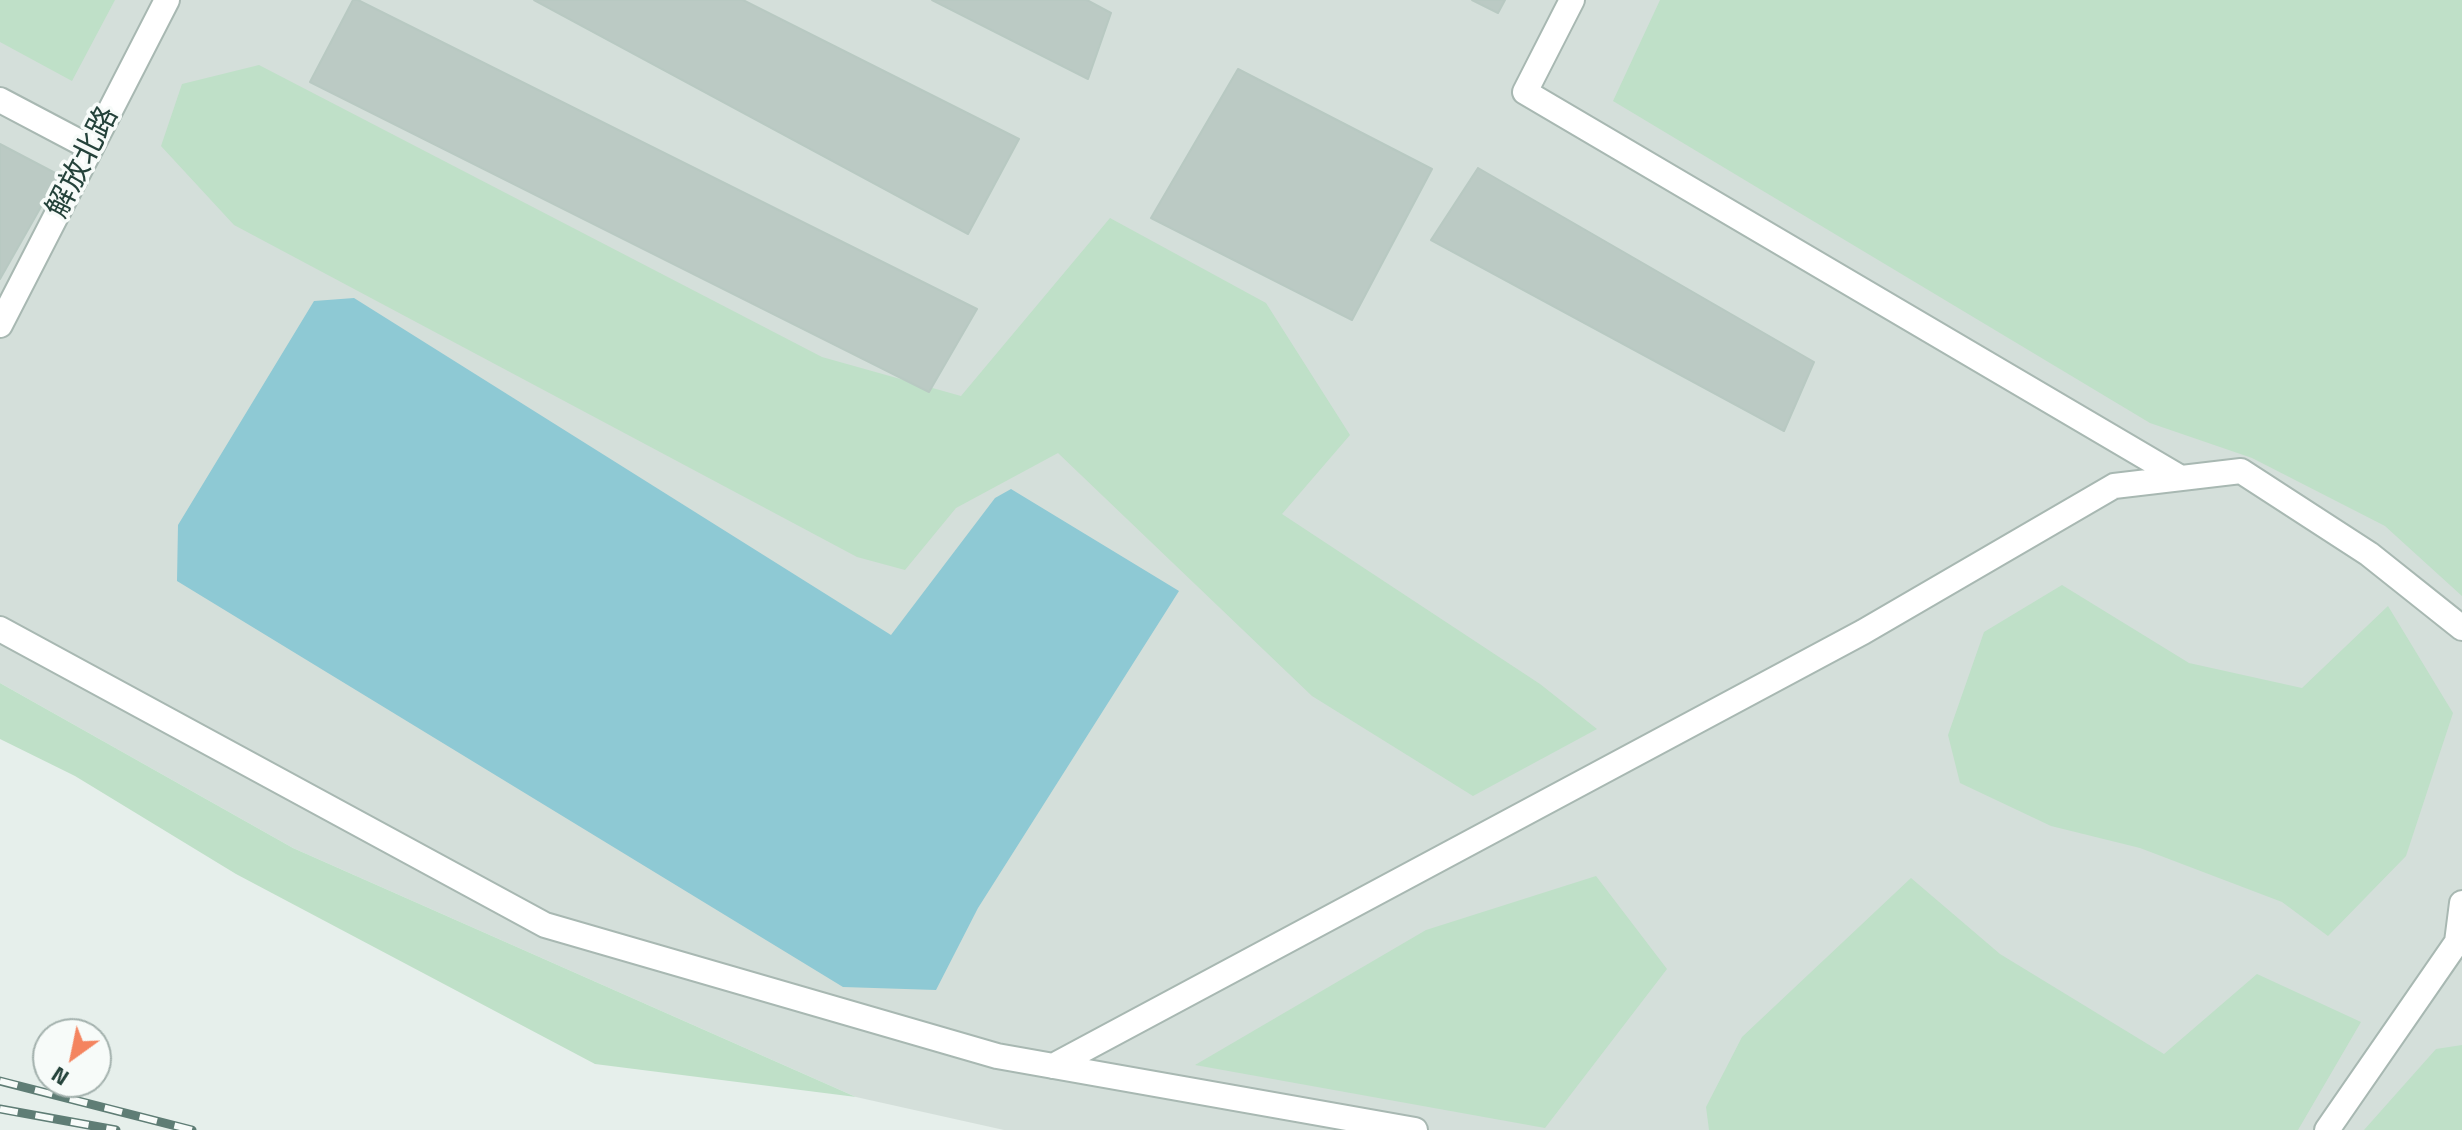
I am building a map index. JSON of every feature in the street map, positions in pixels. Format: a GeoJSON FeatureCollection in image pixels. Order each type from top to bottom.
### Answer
{"type":"FeatureCollection","features":[{"type":"Feature","properties":{"kind":"street","name":"解放北路"},"geometry":{"type":"LineString","coordinates":[[0,325],[167,0]]}},
{"type":"Feature","properties":{"kind":"street"},"geometry":{"type":"LineString","coordinates":[[1572,0],[1525,92],[2181,478]]}},
{"type":"Feature","properties":{"kind":"street"},"geometry":{"type":"LineString","coordinates":[[0,100],[91,148]]}},
{"type":"Feature","properties":{"kind":"street"},"geometry":{"type":"LineString","coordinates":[[1053,1066],[1863,632],[2114,486],[2241,471],[2369,554],[2462,628]]}},
{"type":"Feature","properties":{"kind":"street"},"geometry":{"type":"LineString","coordinates":[[0,629],[545,925],[997,1056],[1415,1130]]}},
{"type":"Feature","properties":{"kind":"street"},"geometry":{"type":"LineString","coordinates":[[2327,1130],[2459,942],[2462,903]]}},
{"type":"Feature","properties":{"kind":"shaded area"},"geometry":{"type":"Polygon","coordinates":[[[0,0],[2462,0],[2462,1130],[1004,1130],[856,1097],[293,848],[0,683],[0,0]]]}},
{"type":"Feature","properties":{"kind":"green space"},"geometry":{"type":"Polygon","coordinates":[[[0,0],[115,0],[72,81],[0,42],[0,0]]]}},
{"type":"Feature","properties":{"kind":"green space"},"geometry":{"type":"Polygon","coordinates":[[[1660,0],[2462,0],[2462,596],[2385,526],[2252,458],[2150,423],[1613,101],[1660,0]]]}},
{"type":"Feature","properties":{"kind":"green space"},"geometry":{"type":"Polygon","coordinates":[[[259,65],[822,357],[961,396],[1110,218],[1266,303],[1350,435],[1282,514],[1540,684],[1597,729],[1473,796],[1312,696],[1058,453],[956,508],[905,570],[857,557],[234,225],[161,146],[182,84],[259,65]]]}},
{"type":"Feature","properties":{"kind":"green space"},"geometry":{"type":"Polygon","coordinates":[[[2062,585],[2189,663],[2302,688],[2388,606],[2453,713],[2406,856],[2328,936],[2282,902],[2140,848],[2051,826],[1960,783],[1948,735],[1984,632],[2062,585]]]}},
{"type":"Feature","properties":{"kind":"green space"},"geometry":{"type":"Polygon","coordinates":[[[0,683],[293,848],[856,1097],[595,1064],[236,874],[75,776],[0,739],[0,683]]]}},
{"type":"Feature","properties":{"kind":"green space"},"geometry":{"type":"Polygon","coordinates":[[[1596,876],[1667,969],[1545,1128],[1195,1065],[1426,930],[1596,876]]]}},
{"type":"Feature","properties":{"kind":"green space"},"geometry":{"type":"Polygon","coordinates":[[[1911,878],[2000,954],[2164,1054],[2257,974],[2361,1022],[2298,1130],[1709,1130],[1706,1107],[1742,1037],[1911,878]]]}},
{"type":"Feature","properties":{"kind":"green space"},"geometry":{"type":"Polygon","coordinates":[[[2462,1045],[2462,1130],[2364,1130],[2436,1049],[2462,1045]]]}},
{"type":"Feature","properties":{"kind":"water"},"geometry":{"type":"Polygon","coordinates":[[[354,298],[891,635],[995,498],[1011,489],[1179,591],[978,908],[936,990],[843,987],[177,581],[178,525],[314,301],[354,298]]]}},
{"type":"Feature","properties":{"kind":"building"},"geometry":{"type":"Polygon","coordinates":[[[353,0],[977,309],[929,392],[310,82],[353,0]]]}},
{"type":"Feature","properties":{"kind":"building"},"geometry":{"type":"Polygon","coordinates":[[[534,0],[743,0],[1019,139],[968,234],[534,0]]]}},
{"type":"Feature","properties":{"kind":"building"},"geometry":{"type":"Polygon","coordinates":[[[932,0],[1087,0],[1111,13],[1088,79],[932,0]]]}},
{"type":"Feature","properties":{"kind":"building"},"geometry":{"type":"Polygon","coordinates":[[[1472,0],[1505,0],[1498,13],[1472,0]]]}},
{"type":"Feature","properties":{"kind":"building"},"geometry":{"type":"Polygon","coordinates":[[[1238,69],[1432,169],[1352,320],[1151,218],[1238,69]]]}},
{"type":"Feature","properties":{"kind":"building"},"geometry":{"type":"Polygon","coordinates":[[[0,144],[59,175],[0,279],[0,144]]]}},
{"type":"Feature","properties":{"kind":"building"},"geometry":{"type":"Polygon","coordinates":[[[1478,168],[1814,362],[1784,431],[1431,240],[1478,168]]]}},
{"type":"Feature","properties":{"kind":"railway"},"geometry":{"type":"LineString","coordinates":[[0,1081],[192,1130]]}},
{"type":"Feature","properties":{"kind":"railway"},"geometry":{"type":"LineString","coordinates":[[0,1109],[116,1130]]}}]}
